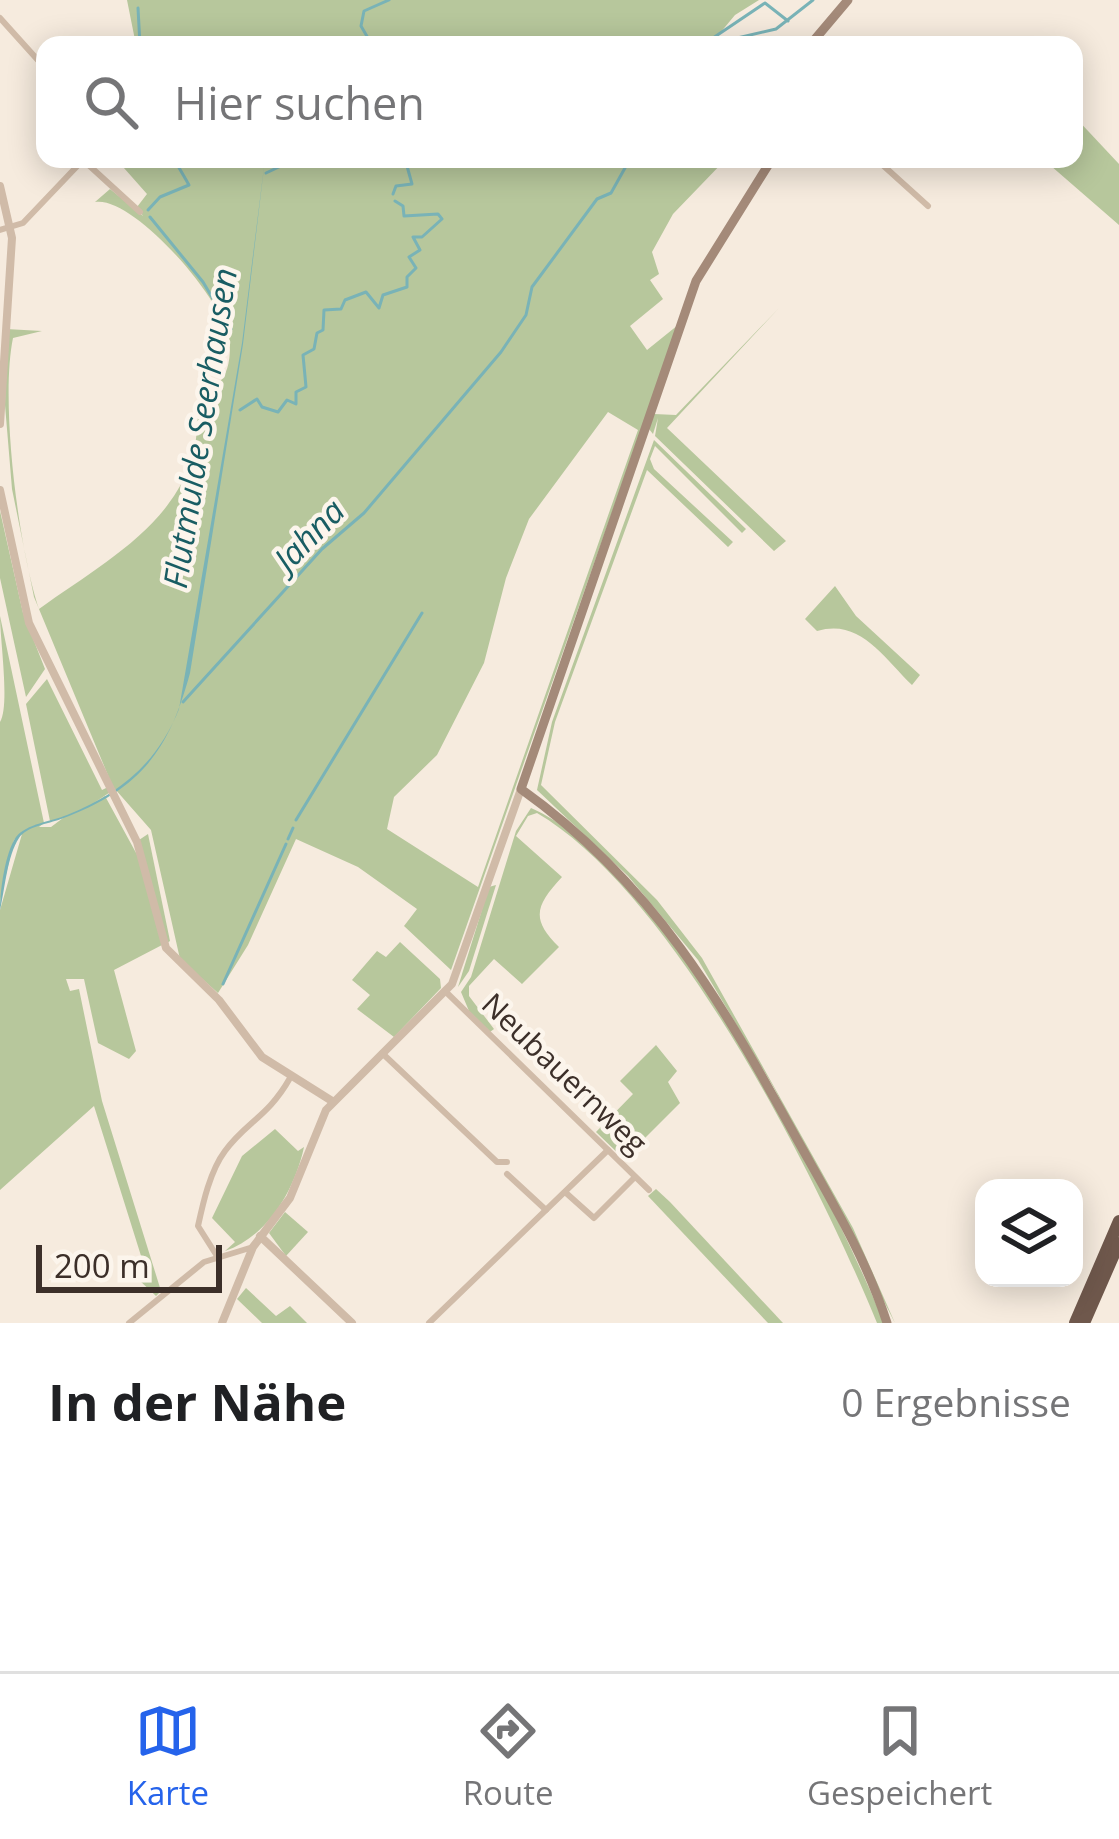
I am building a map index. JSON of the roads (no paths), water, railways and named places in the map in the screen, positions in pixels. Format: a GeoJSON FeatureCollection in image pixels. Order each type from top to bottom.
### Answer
{"type":"FeatureCollection","features":[{"type":"Feature","properties":{"kind":"highway"},"geometry":{"type":"LineString","coordinates":[[1079,1323],[1119,1221]]}},
{"type":"Feature","properties":{"kind":"highway"},"geometry":{"type":"LineString","coordinates":[[1079,1323],[1119,1243]]}},
{"type":"Feature","properties":{"kind":"main road"},"geometry":{"type":"LineString","coordinates":[[818,36],[848,0]]}},
{"type":"Feature","properties":{"kind":"main road"},"geometry":{"type":"LineString","coordinates":[[766,168],[700,272],[521,789],[627,880],[696,963],[848,1231],[887,1323]]}},
{"type":"Feature","properties":{"kind":"street"},"geometry":{"type":"LineString","coordinates":[[0,18],[36,58]]}},
{"type":"Feature","properties":{"kind":"street"},"geometry":{"type":"LineString","coordinates":[[5,229],[23,223],[74,168]]}},
{"type":"Feature","properties":{"kind":"street"},"geometry":{"type":"LineString","coordinates":[[92,168],[140,212]]}},
{"type":"Feature","properties":{"kind":"street"},"geometry":{"type":"LineString","coordinates":[[887,168],[928,206]]}},
{"type":"Feature","properties":{"kind":"street"},"geometry":{"type":"LineString","coordinates":[[0,186],[5,229],[0,424]]}},
{"type":"Feature","properties":{"kind":"street"},"geometry":{"type":"LineString","coordinates":[[0,490],[29,623],[140,849],[166,948],[220,1000],[262,1057],[332,1101]]}},
{"type":"Feature","properties":{"kind":"street"},"geometry":{"type":"LineString","coordinates":[[222,1323],[253,1247],[290,1198],[332,1101],[446,992],[521,789]]}},
{"type":"Feature","properties":{"kind":"street","name":"Neubauernweg"},"geometry":{"type":"LineString","coordinates":[[446,992],[649,1190]]}},
{"type":"Feature","properties":{"kind":"street"},"geometry":{"type":"LineString","coordinates":[[382,1052],[497,1162],[507,1162]]}},
{"type":"Feature","properties":{"kind":"street"},"geometry":{"type":"LineString","coordinates":[[217,1256],[198,1226],[212,1180],[226,1150],[267,1115],[290,1078]]}},
{"type":"Feature","properties":{"kind":"street"},"geometry":{"type":"LineString","coordinates":[[429,1323],[608,1150]]}},
{"type":"Feature","properties":{"kind":"street"},"geometry":{"type":"LineString","coordinates":[[508,1174],[546,1210]]}},
{"type":"Feature","properties":{"kind":"street"},"geometry":{"type":"LineString","coordinates":[[565,1192],[594,1218],[635,1177]]}},
{"type":"Feature","properties":{"kind":"street"},"geometry":{"type":"LineString","coordinates":[[260,1237],[352,1323]]}},
{"type":"Feature","properties":{"kind":"street"},"geometry":{"type":"LineString","coordinates":[[129,1323],[217,1256],[253,1247]]}},
{"type":"Feature","properties":{"kind":"water"},"geometry":{"type":"Polygon","coordinates":[[[264,168],[243,344],[190,673],[180,706],[242,343],[264,168]]]}},
{"type":"Feature","properties":{"kind":"water"},"geometry":{"type":"Polygon","coordinates":[[[174,720],[161,746],[131,781],[88,808],[23,834],[12,854],[0,910],[6,862],[16,837],[33,826],[86,807],[120,786],[148,760],[174,720]]]}},
{"type":"Feature","properties":{"kind":"waterway"},"geometry":{"type":"LineString","coordinates":[[367,36],[361,26],[364,11],[389,0]]}},
{"type":"Feature","properties":{"kind":"waterway","name":"Jahna"},"geometry":{"type":"LineString","coordinates":[[746,36],[776,29],[813,0]]}},
{"type":"Feature","properties":{"kind":"waterway"},"geometry":{"type":"LineString","coordinates":[[716,36],[765,3],[788,21]]}},
{"type":"Feature","properties":{"kind":"waterway"},"geometry":{"type":"LineString","coordinates":[[138,8],[140,36]]}},
{"type":"Feature","properties":{"kind":"waterway"},"geometry":{"type":"LineString","coordinates":[[148,210],[160,197],[189,185],[179,168]]}},
{"type":"Feature","properties":{"kind":"waterway"},"geometry":{"type":"LineString","coordinates":[[266,173],[277,168]]}},
{"type":"Feature","properties":{"kind":"waterway"},"geometry":{"type":"LineString","coordinates":[[393,194],[396,186],[412,184],[408,168]]}},
{"type":"Feature","properties":{"kind":"waterway","name":"Jahna"},"geometry":{"type":"LineString","coordinates":[[183,702],[322,549],[364,513],[501,352],[526,315],[532,287],[597,199],[611,193],[625,168]]}},
{"type":"Feature","properties":{"kind":"waterway"},"geometry":{"type":"LineString","coordinates":[[240,410],[257,399],[262,407],[278,412],[287,400],[296,404],[296,392],[306,387],[303,355],[314,349],[317,333],[323,330],[324,310],[341,309],[345,300],[366,292],[379,308],[383,295],[407,287],[407,277],[416,268],[409,257],[420,250],[413,237],[422,237],[442,219],[438,214],[404,216],[403,206],[395,201]]}},
{"type":"Feature","properties":{"kind":"waterway","name":"Flutmulde Seerhausen"},"geometry":{"type":"LineString","coordinates":[[150,217],[203,282],[231,329]]}},
{"type":"Feature","properties":{"kind":"waterway"},"geometry":{"type":"LineString","coordinates":[[296,820],[422,613]]}},
{"type":"Feature","properties":{"kind":"waterway"},"geometry":{"type":"LineString","coordinates":[[288,839],[293,828]]}},
{"type":"Feature","properties":{"kind":"waterway"},"geometry":{"type":"LineString","coordinates":[[223,984],[286,844]]}}]}
